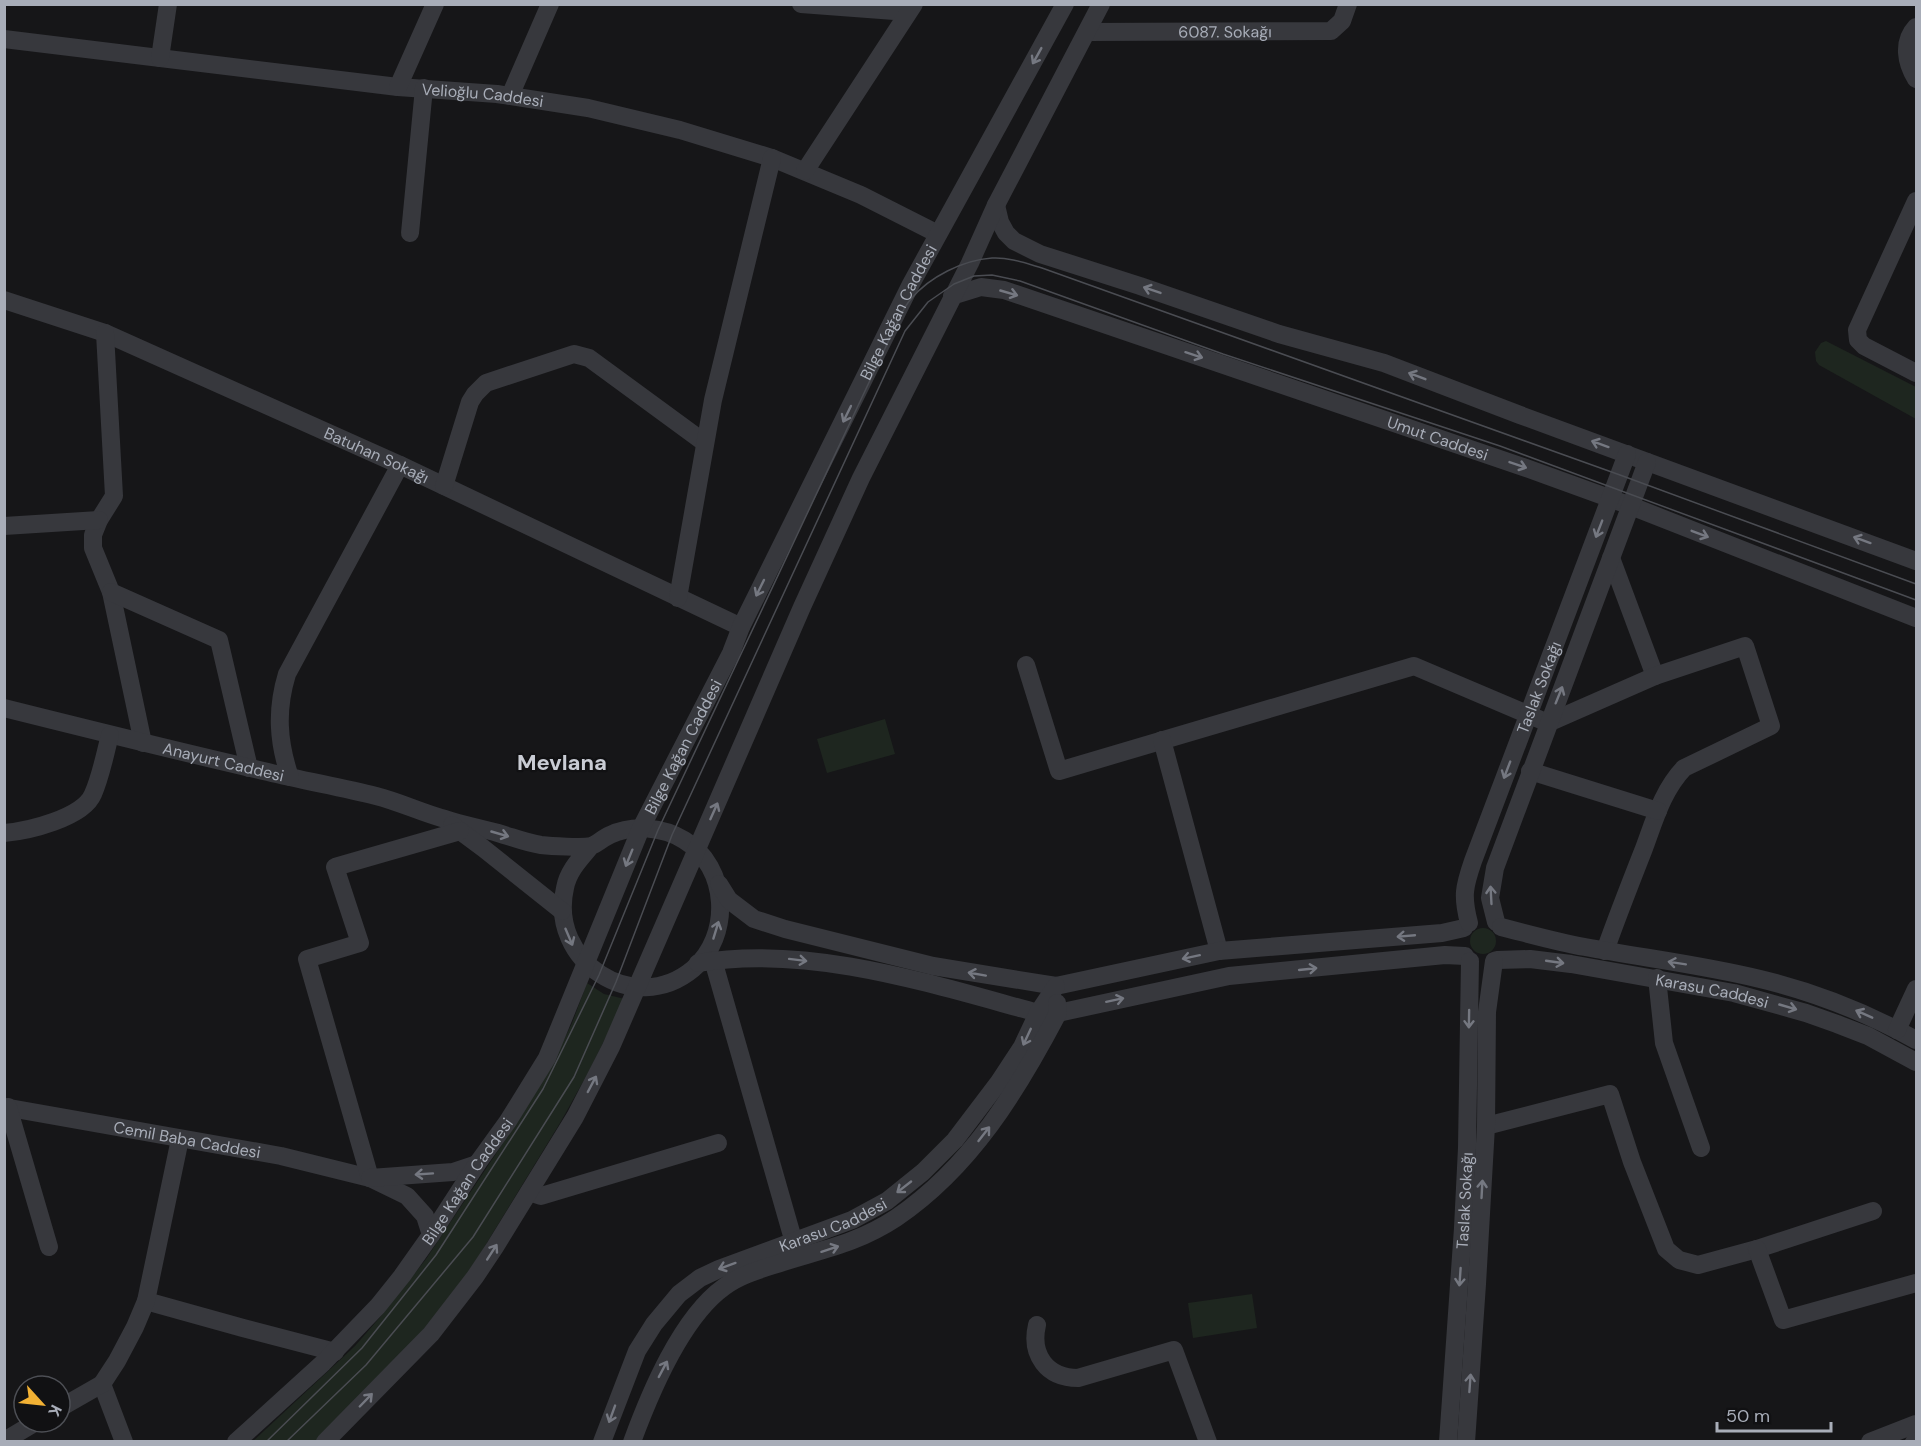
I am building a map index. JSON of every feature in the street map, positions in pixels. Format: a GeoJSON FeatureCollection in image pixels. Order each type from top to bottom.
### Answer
{"type":"FeatureCollection","features":[{"type":"Feature","properties":{"kind":"street"},"geometry":{"type":"LineString","coordinates":[[160,58],[168,4]]}},
{"type":"Feature","properties":{"kind":"street"},"geometry":{"type":"LineString","coordinates":[[398,87],[435,4]]}},
{"type":"Feature","properties":{"kind":"street"},"geometry":{"type":"LineString","coordinates":[[510,96],[550,4]]}},
{"type":"Feature","properties":{"kind":"street"},"geometry":{"type":"LineString","coordinates":[[801,4],[911,8]]}},
{"type":"Feature","properties":{"kind":"street","name":"Bilge Kağan Caddesi"},"geometry":{"type":"LineString","coordinates":[[236,1442],[335,1352],[378,1306],[431,1235],[508,1121],[547,1058],[641,828],[731,653],[741,627],[938,234],[1065,4]]}},
{"type":"Feature","properties":{"kind":"street"},"geometry":{"type":"LineString","coordinates":[[325,1442],[406,1360],[453,1306],[495,1247],[580,1107],[611,1047],[802,607],[861,478],[970,263],[996,205],[1101,4]]}},
{"type":"Feature","properties":{"kind":"street","name":"6087. Sokağı"},"geometry":{"type":"LineString","coordinates":[[1087,32],[1331,31],[1342,21],[1348,4]]}},
{"type":"Feature","properties":{"kind":"street"},"geometry":{"type":"LineString","coordinates":[[805,171],[911,8]]}},
{"type":"Feature","properties":{"kind":"street"},"geometry":{"type":"LineString","coordinates":[[1917,27],[1908,38],[1907,53],[1910,67],[1917,79]]}},
{"type":"Feature","properties":{"kind":"street","name":"Velioğlu Caddesi"},"geometry":{"type":"LineString","coordinates":[[4,39],[398,87],[510,96],[588,108],[680,129],[772,158],[861,195],[938,234]]}},
{"type":"Feature","properties":{"kind":"street"},"geometry":{"type":"LineString","coordinates":[[410,233],[424,88]]}},
{"type":"Feature","properties":{"kind":"street"},"geometry":{"type":"LineString","coordinates":[[678,598],[713,400],[772,158]]}},
{"type":"Feature","properties":{"kind":"street"},"geometry":{"type":"LineString","coordinates":[[1917,201],[1857,330],[1858,340],[1864,346],[1917,373]]}},
{"type":"Feature","properties":{"kind":"street"},"geometry":{"type":"LineString","coordinates":[[996,205],[1000,222],[1006,233],[1014,241],[1040,255],[1140,286],[1279,334],[1384,363],[1520,416],[1917,561]]}},
{"type":"Feature","properties":{"kind":"street","name":"Umut Caddesi"},"geometry":{"type":"LineString","coordinates":[[952,296],[981,287],[1004,290],[1437,437],[1631,506],[1917,618]]}},
{"type":"Feature","properties":{"kind":"street","name":"Batuhan Sokağı"},"geometry":{"type":"LineString","coordinates":[[4,300],[105,333],[400,465],[741,627]]}},
{"type":"Feature","properties":{"kind":"street"},"geometry":{"type":"LineString","coordinates":[[105,333],[114,496],[99,520],[93,535],[93,548],[111,592],[143,743]]}},
{"type":"Feature","properties":{"kind":"street"},"geometry":{"type":"LineString","coordinates":[[444,486],[470,402],[480,388],[486,383],[574,354],[589,358],[705,443]]}},
{"type":"Feature","properties":{"kind":"street","name":"Taslak Sokağı"},"geometry":{"type":"LineString","coordinates":[[1467,926],[1463,901],[1466,882],[1628,454]]}},
{"type":"Feature","properties":{"kind":"street","name":"Taslak Sokağı"},"geometry":{"type":"LineString","coordinates":[[1498,925],[1490,898],[1495,868],[1647,462]]}},
{"type":"Feature","properties":{"kind":"street"},"geometry":{"type":"LineString","coordinates":[[290,777],[281,748],[279,732],[280,702],[287,674],[400,465]]}},
{"type":"Feature","properties":{"kind":"street"},"geometry":{"type":"LineString","coordinates":[[4,526],[99,520]]}},
{"type":"Feature","properties":{"kind":"street"},"geometry":{"type":"LineString","coordinates":[[1611,558],[1654,676]]}},
{"type":"Feature","properties":{"kind":"street"},"geometry":{"type":"LineString","coordinates":[[111,592],[219,640],[249,768]]}},
{"type":"Feature","properties":{"kind":"street"},"geometry":{"type":"LineString","coordinates":[[1026,665],[1059,771],[1414,666],[1548,723],[1654,676],[1745,646],[1771,726],[1684,768],[1668,788],[1605,951]]}},
{"type":"Feature","properties":{"kind":"street","name":"Anayurt Caddesi"},"geometry":{"type":"LineString","coordinates":[[4,708],[143,743],[375,796],[443,819]]}},
{"type":"Feature","properties":{"kind":"street"},"geometry":{"type":"LineString","coordinates":[[4,833],[29,830],[60,820],[93,797],[110,735]]}},
{"type":"Feature","properties":{"kind":"street"},"geometry":{"type":"LineString","coordinates":[[1162,740],[1219,951]]}},
{"type":"Feature","properties":{"kind":"street"},"geometry":{"type":"LineString","coordinates":[[1530,771],[1658,811]]}},
{"type":"Feature","properties":{"kind":"street"},"geometry":{"type":"LineString","coordinates":[[443,819],[540,845],[591,846]]}},
{"type":"Feature","properties":{"kind":"street"},"geometry":{"type":"LineString","coordinates":[[443,819],[562,911]]}},
{"type":"Feature","properties":{"kind":"street"},"geometry":{"type":"LineString","coordinates":[[641,828],[662,830],[685,841],[697,851],[704,858],[729,900],[754,918],[785,929],[933,966],[1056,986],[1219,951],[1442,933],[1467,926],[1482,918],[1498,925],[1506,940],[1505,948],[1496,960],[1484,964],[1467,958],[1445,955],[1229,976],[1058,1013],[1038,1013],[918,981],[860,969],[778,957],[705,962],[672,981],[647,987],[621,985],[599,975],[579,957],[567,935],[562,911],[565,887],[574,865],[591,846],[611,834],[641,828]]}},
{"type":"Feature","properties":{"kind":"street"},"geometry":{"type":"LineString","coordinates":[[370,1178],[308,958],[360,943],[335,867],[460,831]]}},
{"type":"Feature","properties":{"kind":"street"},"geometry":{"type":"LineString","coordinates":[[717,880],[721,904],[718,928],[705,962],[796,1250]]}},
{"type":"Feature","properties":{"kind":"street","name":"Karasu Caddesi"},"geometry":{"type":"LineString","coordinates":[[1498,925],[1605,951],[1731,972],[1772,982],[1832,1001],[1917,1040]]}},
{"type":"Feature","properties":{"kind":"street"},"geometry":{"type":"LineString","coordinates":[[1467,926],[1460,942],[1467,958]]}},
{"type":"Feature","properties":{"kind":"street","name":"Taslak Sokağı"},"geometry":{"type":"LineString","coordinates":[[1448,1442],[1467,1148],[1467,958]]}},
{"type":"Feature","properties":{"kind":"street","name":"Karasu Caddesi"},"geometry":{"type":"LineString","coordinates":[[1496,960],[1530,959],[1657,978],[1734,993],[1806,1012],[1868,1036],[1917,1062]]}},
{"type":"Feature","properties":{"kind":"street","name":"Taslak Sokağı"},"geometry":{"type":"LineString","coordinates":[[1466,1442],[1486,1126],[1487,1012],[1496,960]]}},
{"type":"Feature","properties":{"kind":"street"},"geometry":{"type":"LineString","coordinates":[[1657,978],[1664,1043],[1701,1148]]}},
{"type":"Feature","properties":{"kind":"street"},"geometry":{"type":"LineString","coordinates":[[1056,986],[1058,1013]]}},
{"type":"Feature","properties":{"kind":"street","name":"Karasu Caddesi"},"geometry":{"type":"LineString","coordinates":[[632,1442],[647,1400],[670,1356],[682,1335],[709,1301],[724,1286],[773,1265],[796,1250],[887,1201],[923,1172],[955,1140],[993,1091],[1022,1047],[1038,1013],[1056,986]]}},
{"type":"Feature","properties":{"kind":"street"},"geometry":{"type":"LineString","coordinates":[[1897,1030],[1917,989]]}},
{"type":"Feature","properties":{"kind":"street","name":"Karasu Caddesi"},"geometry":{"type":"LineString","coordinates":[[602,1442],[637,1351],[654,1324],[679,1294],[700,1278],[719,1269],[796,1250],[840,1246],[878,1229],[910,1208],[972,1150],[989,1128],[1028,1069],[1058,1013]]}},
{"type":"Feature","properties":{"kind":"street"},"geometry":{"type":"LineString","coordinates":[[1486,1126],[1610,1094],[1632,1162],[1666,1249],[1679,1260],[1698,1266],[1874,1211]]}},
{"type":"Feature","properties":{"kind":"street"},"geometry":{"type":"LineString","coordinates":[[6,1107],[49,1247]]}},
{"type":"Feature","properties":{"kind":"street","name":"Cemil Baba Caddesi"},"geometry":{"type":"LineString","coordinates":[[6,1107],[281,1156],[370,1178],[407,1196],[425,1216],[431,1235]]}},
{"type":"Feature","properties":{"kind":"street"},"geometry":{"type":"LineString","coordinates":[[72,1401],[102,1384],[135,1327],[146,1300],[180,1139]]}},
{"type":"Feature","properties":{"kind":"street"},"geometry":{"type":"LineString","coordinates":[[529,1192],[541,1196],[718,1143]]}},
{"type":"Feature","properties":{"kind":"street","name":"Cemil Baba Caddesi"},"geometry":{"type":"LineString","coordinates":[[370,1178],[453,1172],[477,1164]]}},
{"type":"Feature","properties":{"kind":"street"},"geometry":{"type":"LineString","coordinates":[[1757,1249],[1783,1320],[1917,1283]]}},
{"type":"Feature","properties":{"kind":"street"},"geometry":{"type":"LineString","coordinates":[[146,1300],[335,1352]]}},
{"type":"Feature","properties":{"kind":"street"},"geometry":{"type":"LineString","coordinates":[[1036,1325],[1035,1341],[1042,1361],[1053,1372],[1069,1378],[1078,1378],[1174,1350],[1208,1442]]}},
{"type":"Feature","properties":{"kind":"street"},"geometry":{"type":"LineString","coordinates":[[102,1384],[124,1442]]}},
{"type":"Feature","properties":{"kind":"street"},"geometry":{"type":"LineString","coordinates":[[1870,1442],[1917,1424]]}},
{"type":"Feature","properties":{"kind":"shaded area"},"geometry":{"type":"Polygon","coordinates":[[[1826,341],[1916,387],[1916,419],[1819,365],[1815,352],[1821,343],[1826,341]]]}},
{"type":"Feature","properties":{"kind":"shaded area"},"geometry":{"type":"Polygon","coordinates":[[[885,719],[895,754],[827,773],[817,739],[885,719]]]}},
{"type":"Feature","properties":{"kind":"shaded area"},"geometry":{"type":"Polygon","coordinates":[[[1483,928],[1492,932],[1496,941],[1492,950],[1483,954],[1474,950],[1470,941],[1474,932],[1483,928]]]}},
{"type":"Feature","properties":{"kind":"shaded area"},"geometry":{"type":"Polygon","coordinates":[[[587,983],[604,994],[625,999],[560,1123],[460,1284],[415,1340],[316,1441],[252,1442],[355,1346],[426,1259],[550,1068],[572,1023],[587,983]]]}},
{"type":"Feature","properties":{"kind":"shaded area"},"geometry":{"type":"Polygon","coordinates":[[[1252,1294],[1257,1328],[1193,1338],[1188,1303],[1252,1294]]]}},
{"type":"Feature","properties":{"kind":"tram line"},"geometry":{"type":"LineString","coordinates":[[266,1442],[362,1348],[436,1255],[543,1089],[599,975],[658,830],[902,313],[918,291],[947,271],[970,262],[992,258],[1011,259],[1042,268],[1620,475],[1916,584]]}},
{"type":"Feature","properties":{"kind":"tram line"},"geometry":{"type":"LineString","coordinates":[[286,1442],[366,1365],[473,1237],[574,1077],[616,982],[672,835],[905,331],[928,302],[954,284],[974,276],[992,275],[1020,281],[1223,354],[1500,446],[1916,600]]}},
{"type":"Feature","properties":{"kind":"district","name":"Mevlana"},"geometry":{"type":"Point","coordinates":[562,762]}}]}
